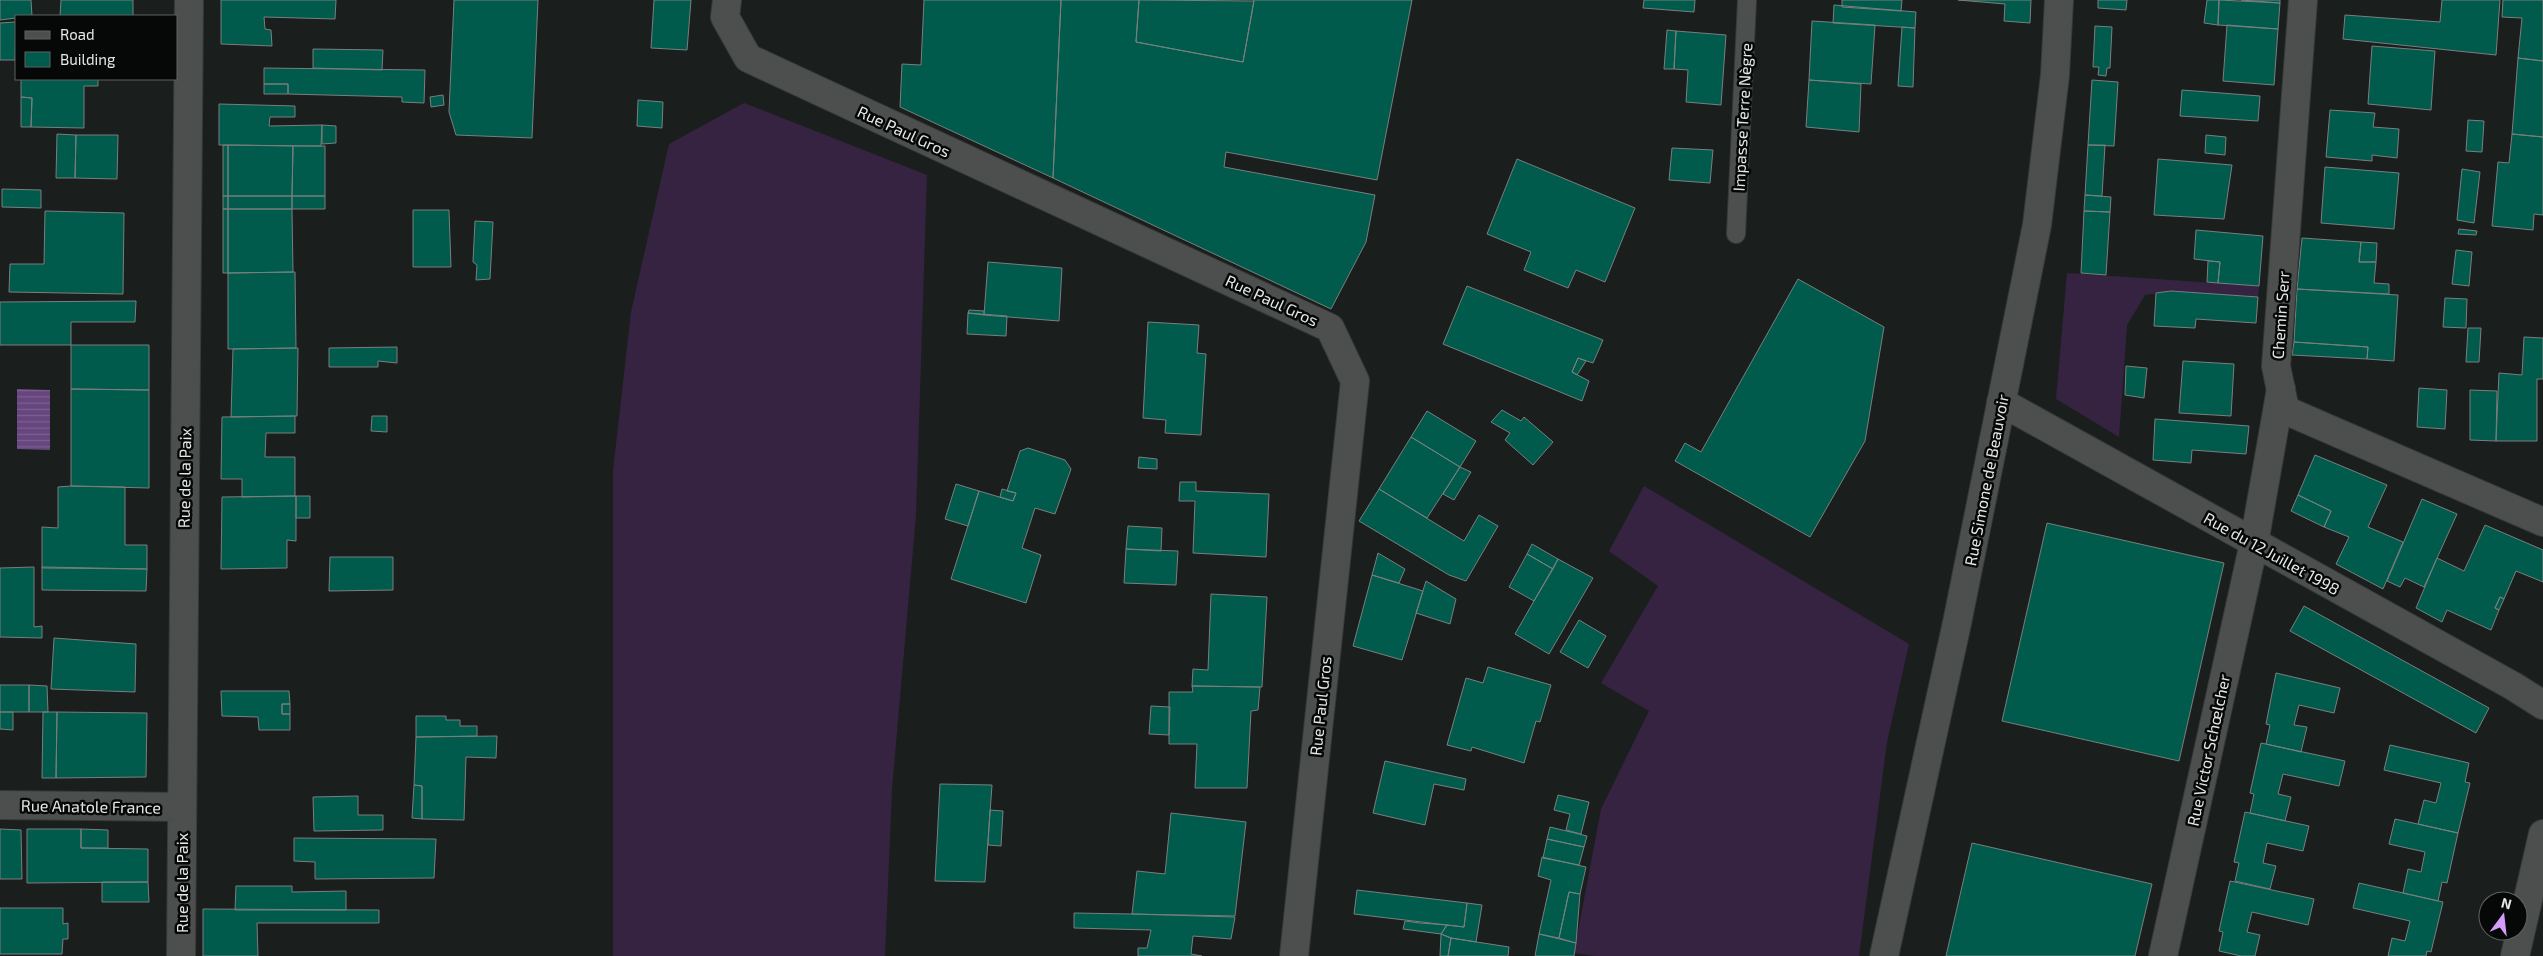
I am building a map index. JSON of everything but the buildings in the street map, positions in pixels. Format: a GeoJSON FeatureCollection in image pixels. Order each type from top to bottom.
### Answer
{"type":"FeatureCollection","features":[{"type":"Feature","properties":{"kind":"street","name":"Rue de la Paix"},"geometry":{"type":"LineString","coordinates":[[181,956],[189,0]]}},
{"type":"Feature","properties":{"kind":"street","name":"Rue Paul Gros"},"geometry":{"type":"LineString","coordinates":[[727,0],[725,17],[748,58],[1330,328],[1355,381],[1294,956]]}},
{"type":"Feature","properties":{"kind":"street","name":"Rue Simone de Beauvoir"},"geometry":{"type":"LineString","coordinates":[[1884,956],[1958,623],[2037,225],[2055,75],[2059,0]]}},
{"type":"Feature","properties":{"kind":"street","name":"Chemin Serr"},"geometry":{"type":"LineString","coordinates":[[2303,0],[2276,366],[2285,410],[2542,522]]}},
{"type":"Feature","properties":{"kind":"street","name":"Rue Victor Schœlcher"},"geometry":{"type":"LineString","coordinates":[[2163,956],[2254,543],[2281,389]]}},
{"type":"Feature","properties":{"kind":"street","name":"Rue du 12 Juillet 1998"},"geometry":{"type":"LineString","coordinates":[[2001,402],[2513,686],[2543,705]]}},
{"type":"Feature","properties":{"kind":"street","name":"Rue Anatole France"},"geometry":{"type":"LineString","coordinates":[[0,805],[182,807]]}},
{"type":"Feature","properties":{"kind":"street"},"geometry":{"type":"LineString","coordinates":[[2515,956],[2543,834]]}},
{"type":"Feature","properties":{"kind":"lane","name":"Impasse Terre Nègre"},"geometry":{"type":"LineString","coordinates":[[1736,234],[1747,0]]}},
{"type":"Feature","properties":{"kind":"shaded area"},"geometry":{"type":"Polygon","coordinates":[[[744,103],[927,175],[916,515],[892,789],[885,956],[613,956],[613,471],[631,312],[669,144],[744,103]]]}},
{"type":"Feature","properties":{"kind":"shaded area"},"geometry":{"type":"Polygon","coordinates":[[[2067,273],[2259,286],[2258,297],[2171,291],[2145,295],[2127,325],[2119,437],[2056,399],[2067,273]]]}},
{"type":"Feature","properties":{"kind":"shaded area"},"geometry":{"type":"Polygon","coordinates":[[[17,389],[50,390],[50,450],[17,449],[17,389]]]}},
{"type":"Feature","properties":{"kind":"shaded area"},"geometry":{"type":"Polygon","coordinates":[[[1644,486],[1909,644],[1887,742],[1859,956],[1595,956],[1574,953],[1601,809],[1649,711],[1601,683],[1658,586],[1609,551],[1644,486]]]}}]}
